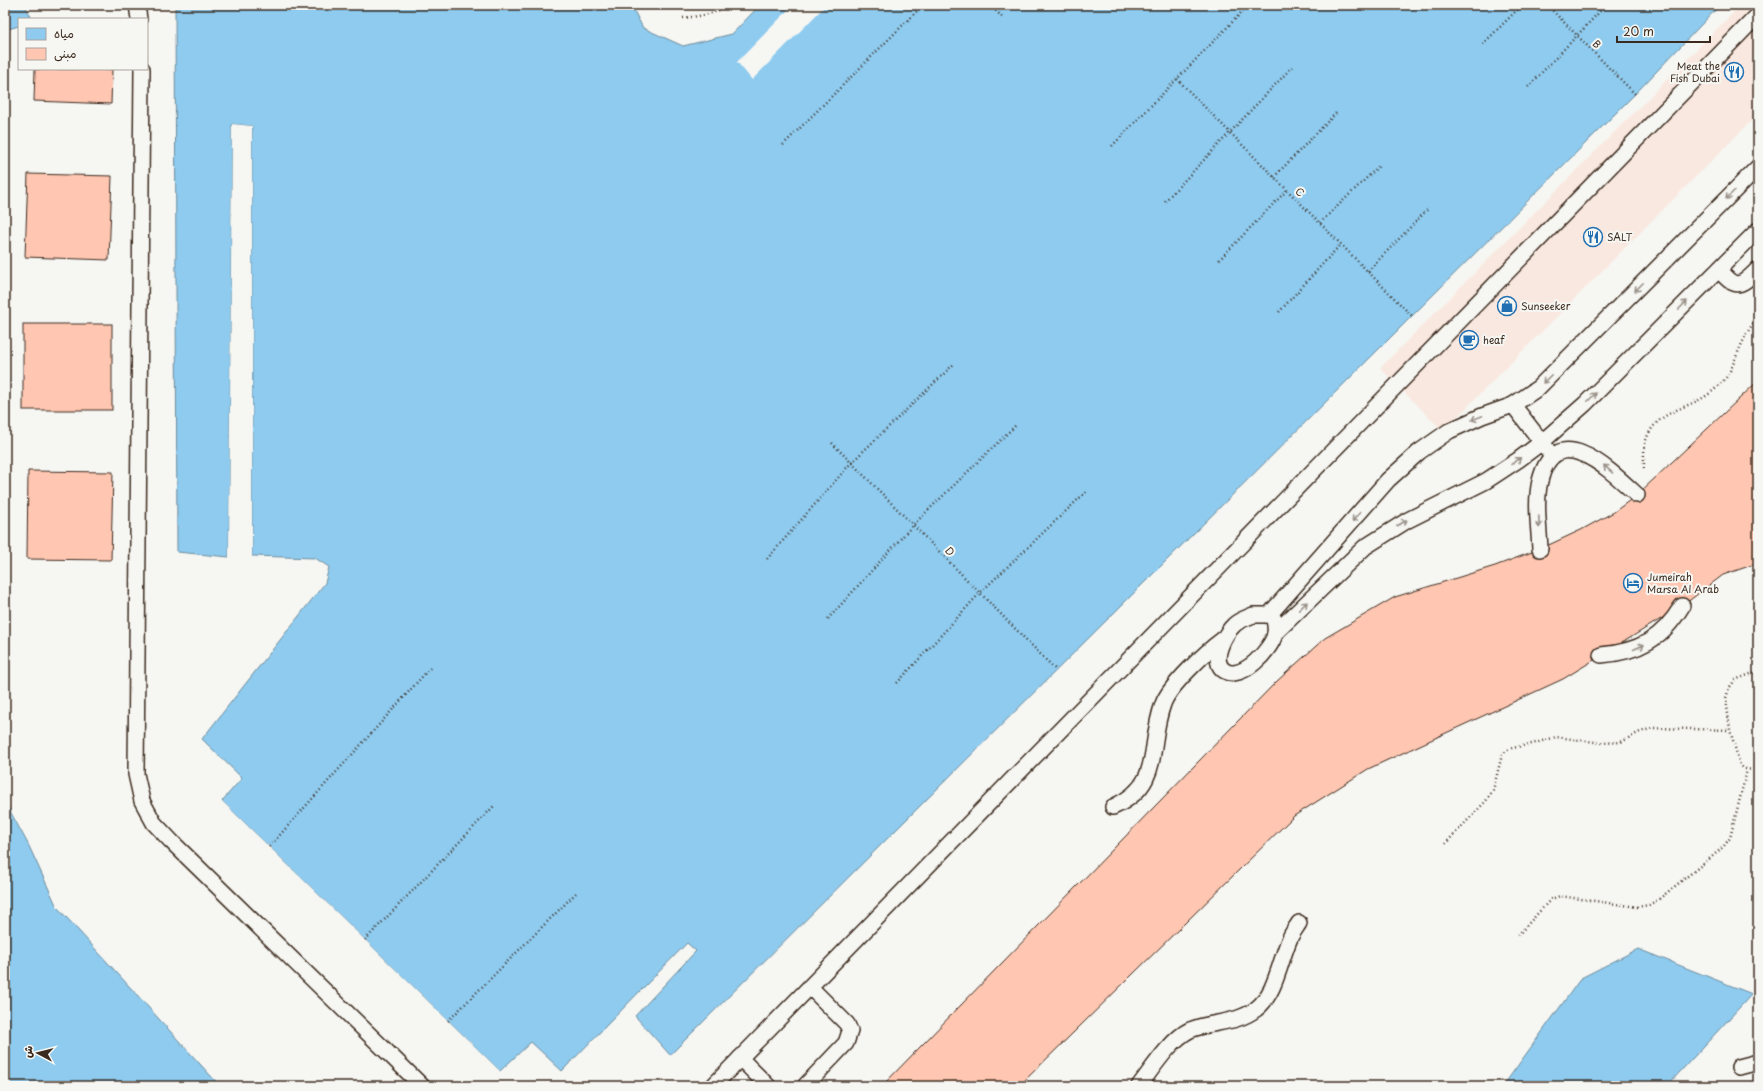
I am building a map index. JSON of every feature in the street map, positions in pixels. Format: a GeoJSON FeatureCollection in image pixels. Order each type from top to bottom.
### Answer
{"type":"FeatureCollection","features":[{"type":"Feature","properties":{"kind":"lane"},"geometry":{"type":"LineString","coordinates":[[137,5],[139,18]]}},
{"type":"Feature","properties":{"kind":"lane"},"geometry":{"type":"LineString","coordinates":[[713,1086],[1758,15]]}},
{"type":"Feature","properties":{"kind":"lane"},"geometry":{"type":"LineString","coordinates":[[142,70],[136,774],[142,801],[154,823],[172,842],[422,1086]]}},
{"type":"Feature","properties":{"kind":"lane"},"geometry":{"type":"LineString","coordinates":[[1269,615],[1388,480],[1419,452],[1449,431],[1482,416],[1513,405],[1538,388],[1758,167]]}},
{"type":"Feature","properties":{"kind":"lane"},"geometry":{"type":"LineString","coordinates":[[1275,633],[1365,547],[1408,520],[1486,481],[1542,442],[1585,404],[1758,230]]}},
{"type":"Feature","properties":{"kind":"lane"},"geometry":{"type":"LineString","coordinates":[[1719,270],[1728,280],[1739,285],[1744,283],[1758,269]]}},
{"type":"Feature","properties":{"kind":"lane"},"geometry":{"type":"LineString","coordinates":[[1513,405],[1553,458]]}},
{"type":"Feature","properties":{"kind":"lane"},"geometry":{"type":"LineString","coordinates":[[1540,549],[1540,482],[1545,468],[1553,458],[1561,452],[1572,450],[1604,465],[1636,494]]}},
{"type":"Feature","properties":{"kind":"lane"},"geometry":{"type":"LineString","coordinates":[[1601,655],[1618,654],[1633,650],[1648,643],[1662,633],[1682,606]]}},
{"type":"Feature","properties":{"kind":"lane"},"geometry":{"type":"LineString","coordinates":[[1113,807],[1125,802],[1136,794],[1145,782],[1155,750],[1160,714],[1168,694],[1199,660],[1222,640],[1235,624],[1254,615],[1269,615],[1274,619],[1275,633],[1272,642],[1263,655],[1240,671],[1225,671],[1221,667],[1218,659],[1222,640]]}},
{"type":"Feature","properties":{"kind":"lane"},"geometry":{"type":"LineString","coordinates":[[1139,1086],[1172,1045],[1189,1031],[1207,1025],[1228,1022],[1257,1009],[1275,981],[1290,938],[1299,923]]}},
{"type":"Feature","properties":{"kind":"lane"},"geometry":{"type":"LineString","coordinates":[[805,1086],[846,1044],[850,1031],[848,1024],[810,987]]}},
{"type":"Feature","properties":{"kind":"lane"},"geometry":{"type":"LineString","coordinates":[[740,1058],[768,1086]]}},
{"type":"Feature","properties":{"kind":"lane"},"geometry":{"type":"LineString","coordinates":[[1739,1067],[1758,1062]]}},
{"type":"Feature","properties":{"kind":"path"},"geometry":{"type":"LineString","coordinates":[[684,18],[704,16],[720,10],[727,5]]}},
{"type":"Feature","properties":{"kind":"path"},"geometry":{"type":"LineString","coordinates":[[783,145],[923,5]]}},
{"type":"Feature","properties":{"kind":"path"},"geometry":{"type":"LineString","coordinates":[[990,5],[1002,17]]}},
{"type":"Feature","properties":{"kind":"path"},"geometry":{"type":"LineString","coordinates":[[1483,44],[1522,5]]}},
{"type":"Feature","properties":{"kind":"path","name":"B"},"geometry":{"type":"LineString","coordinates":[[1547,5],[1635,94]]}},
{"type":"Feature","properties":{"kind":"path"},"geometry":{"type":"LineString","coordinates":[[1528,87],[1606,5]]}},
{"type":"Feature","properties":{"kind":"path"},"geometry":{"type":"LineString","coordinates":[[1112,146],[1244,10]]}},
{"type":"Feature","properties":{"kind":"path"},"geometry":{"type":"LineString","coordinates":[[1165,201],[1292,67]]}},
{"type":"Feature","properties":{"kind":"path","name":"C"},"geometry":{"type":"LineString","coordinates":[[1177,79],[1412,316]]}},
{"type":"Feature","properties":{"kind":"path"},"geometry":{"type":"LineString","coordinates":[[1274,177],[1336,113]]}},
{"type":"Feature","properties":{"kind":"path"},"geometry":{"type":"LineString","coordinates":[[1320,223],[1379,166]]}},
{"type":"Feature","properties":{"kind":"path"},"geometry":{"type":"LineString","coordinates":[[1219,260],[1288,190]]}},
{"type":"Feature","properties":{"kind":"path"},"geometry":{"type":"LineString","coordinates":[[1368,272],[1427,210]]}},
{"type":"Feature","properties":{"kind":"path"},"geometry":{"type":"LineString","coordinates":[[1279,312],[1341,244]]}},
{"type":"Feature","properties":{"kind":"path"},"geometry":{"type":"LineString","coordinates":[[1636,494],[1642,482],[1644,455],[1648,435],[1666,415],[1675,409],[1699,400],[1716,389],[1727,377],[1748,330],[1758,317]]}},
{"type":"Feature","properties":{"kind":"path"},"geometry":{"type":"LineString","coordinates":[[767,559],[851,463],[955,363]]}},
{"type":"Feature","properties":{"kind":"path"},"geometry":{"type":"LineString","coordinates":[[828,620],[913,525],[1017,424]]}},
{"type":"Feature","properties":{"kind":"path","name":"D"},"geometry":{"type":"LineString","coordinates":[[832,443],[1056,670]]}},
{"type":"Feature","properties":{"kind":"path"},"geometry":{"type":"LineString","coordinates":[[897,683],[980,593],[1088,490]]}},
{"type":"Feature","properties":{"kind":"path"},"geometry":{"type":"LineString","coordinates":[[270,847],[430,668]]}},
{"type":"Feature","properties":{"kind":"path"},"geometry":{"type":"LineString","coordinates":[[1758,671],[1736,680],[1729,688],[1726,698],[1730,730],[1740,765],[1743,769],[1747,770],[1758,767]]}},
{"type":"Feature","properties":{"kind":"path"},"geometry":{"type":"LineString","coordinates":[[1445,844],[1486,801],[1493,790],[1502,755],[1506,750],[1527,746],[1556,737],[1603,743],[1621,742],[1640,732],[1653,728],[1730,730]]}},
{"type":"Feature","properties":{"kind":"path"},"geometry":{"type":"LineString","coordinates":[[1518,935],[1550,898],[1560,896],[1637,907],[1649,905],[1659,899],[1714,855],[1730,838],[1747,770]]}},
{"type":"Feature","properties":{"kind":"path"},"geometry":{"type":"LineString","coordinates":[[365,940],[494,806]]}},
{"type":"Feature","properties":{"kind":"path"},"geometry":{"type":"LineString","coordinates":[[448,1021],[576,894]]}},
{"type":"Feature","properties":{"kind":"shaded area"},"geometry":{"type":"Polygon","coordinates":[[[1741,5],[1758,5],[1758,114],[1443,431],[1380,368],[1741,5]]]}},
{"type":"Feature","properties":{"kind":"water"},"geometry":{"type":"Polygon","coordinates":[[[5,5],[25,5],[32,18],[18,18],[18,26],[5,30],[5,5]]]}},
{"type":"Feature","properties":{"kind":"water"},"geometry":{"type":"Polygon","coordinates":[[[175,5],[631,5],[643,28],[683,46],[732,34],[760,5],[1720,5],[1635,94],[670,1055],[635,1016],[696,951],[687,943],[562,1071],[531,1042],[500,1071],[222,801],[242,778],[202,739],[325,583],[329,567],[315,558],[252,556],[252,126],[232,124],[229,557],[177,552],[175,5]]]}},
{"type":"Feature","properties":{"kind":"water"},"geometry":{"type":"Polygon","coordinates":[[[5,802],[28,844],[57,907],[220,1086],[5,1086],[5,802]]]}},
{"type":"Feature","properties":{"kind":"water"},"geometry":{"type":"Polygon","coordinates":[[[1638,949],[1752,994],[1667,1086],[1503,1086],[1581,978],[1638,949]]]}},
{"type":"Feature","properties":{"kind":"pier"},"geometry":{"type":"Polygon","coordinates":[[[793,5],[826,5],[752,80],[737,62],[793,5]]]}},
{"type":"Feature","properties":{"kind":"pier"},"geometry":{"type":"Polygon","coordinates":[[[232,124],[252,126],[252,556],[250,556],[250,128],[234,126],[231,557],[229,557],[232,124]]]}},
{"type":"Feature","properties":{"kind":"pier"},"geometry":{"type":"Polygon","coordinates":[[[222,801],[500,1071],[498,1072],[220,803],[222,801]]]}},
{"type":"Feature","properties":{"kind":"building"},"geometry":{"type":"Polygon","coordinates":[[[35,70],[112,70],[111,104],[34,101],[35,70]]]}},
{"type":"Feature","properties":{"kind":"building"},"geometry":{"type":"Polygon","coordinates":[[[28,174],[112,176],[109,260],[25,257],[28,174]]]}},
{"type":"Feature","properties":{"kind":"building"},"geometry":{"type":"Polygon","coordinates":[[[23,324],[112,324],[112,410],[23,410],[23,324]]]}},
{"type":"Feature","properties":{"kind":"building"},"geometry":{"type":"Polygon","coordinates":[[[1758,381],[1758,563],[1723,575],[1682,606],[1563,679],[1368,769],[1294,816],[1019,1086],[882,1086],[1276,682],[1325,638],[1395,597],[1495,566],[1540,549],[1581,530],[1614,512],[1637,495],[1758,381]]]}},
{"type":"Feature","properties":{"kind":"building"},"geometry":{"type":"Polygon","coordinates":[[[28,471],[113,472],[111,560],[27,559],[28,471]]]}},
{"type":"Feature","properties":{"kind":"place","name":"Meat the Fish Dubai"},"geometry":{"type":"Point","coordinates":[1734,72]}},
{"type":"Feature","properties":{"kind":"place","name":"SALT"},"geometry":{"type":"Point","coordinates":[1593,237]}},
{"type":"Feature","properties":{"kind":"place","name":"Sunseeker"},"geometry":{"type":"Point","coordinates":[1507,306]}},
{"type":"Feature","properties":{"kind":"place","name":"heaf"},"geometry":{"type":"Point","coordinates":[1469,340]}},
{"type":"Feature","properties":{"kind":"place","name":"Jumeirah Marsa Al Arab"},"geometry":{"type":"Point","coordinates":[1633,583]}}]}
